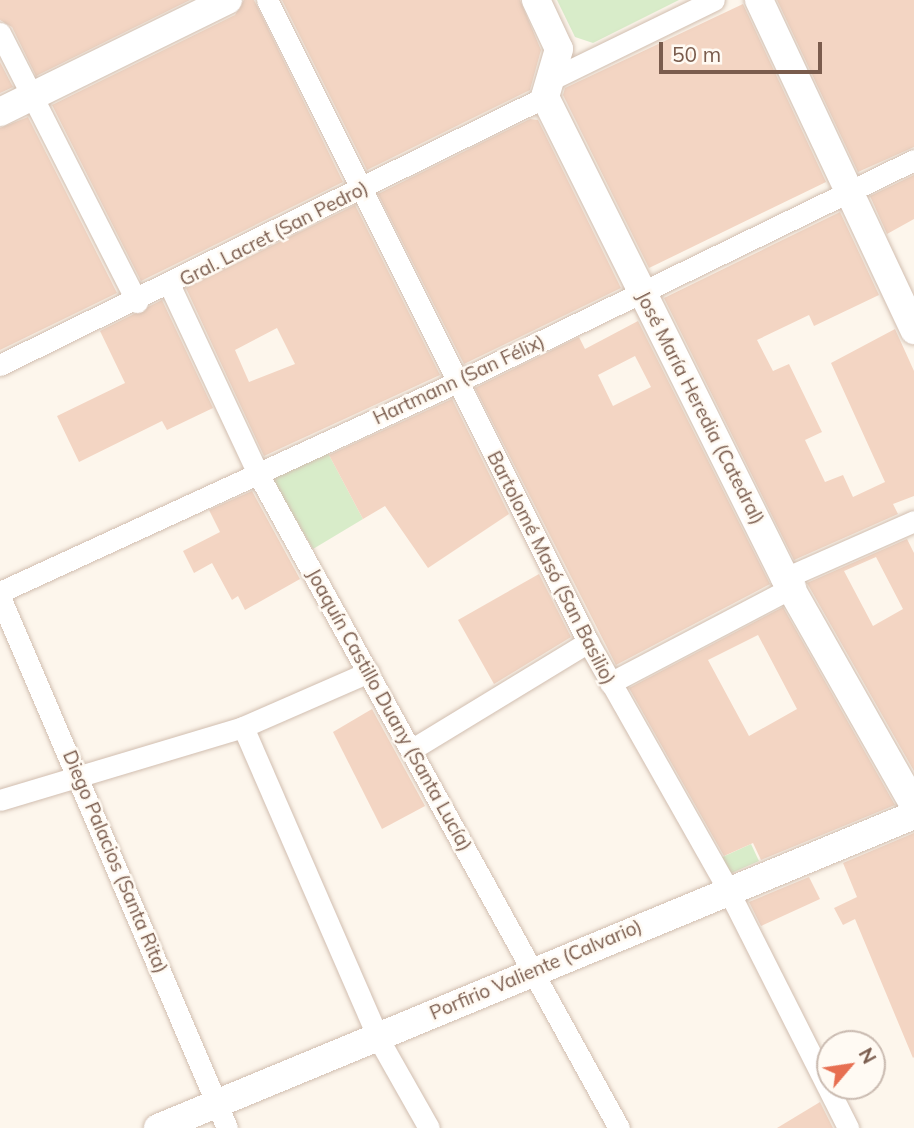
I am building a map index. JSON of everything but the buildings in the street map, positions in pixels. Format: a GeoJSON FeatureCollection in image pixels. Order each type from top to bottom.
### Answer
{"type":"FeatureCollection","features":[{"type":"Feature","properties":{"kind":"street"},"geometry":{"type":"LineString","coordinates":[[0,112],[228,0]]}},
{"type":"Feature","properties":{"kind":"street","name":"Bartolomé Masó (San Basilio)"},"geometry":{"type":"LineString","coordinates":[[267,0],[455,383],[588,642],[727,888],[848,1128]]}},
{"type":"Feature","properties":{"kind":"street"},"geometry":{"type":"LineString","coordinates":[[536,0],[559,49],[549,88]]}},
{"type":"Feature","properties":{"kind":"street","name":"Gral. Lacret (San Pedro)"},"geometry":{"type":"LineString","coordinates":[[0,365],[137,302],[361,190],[714,0]]}},
{"type":"Feature","properties":{"kind":"street"},"geometry":{"type":"LineString","coordinates":[[759,0],[914,330]]}},
{"type":"Feature","properties":{"kind":"street"},"geometry":{"type":"LineString","coordinates":[[0,33],[137,302]]}},
{"type":"Feature","properties":{"kind":"street","name":"José María Heredia (Catedral)"},"geometry":{"type":"LineString","coordinates":[[549,88],[643,294],[790,582],[914,805]]}},
{"type":"Feature","properties":{"kind":"street","name":"Hartmann (San Félix)"},"geometry":{"type":"LineString","coordinates":[[0,592],[455,383],[643,294],[914,160]]}},
{"type":"Feature","properties":{"kind":"street","name":"Joaquín Castillo Duany (Santa Lucía)"},"geometry":{"type":"LineString","coordinates":[[170,286],[257,472],[414,748],[531,971],[619,1128]]}},
{"type":"Feature","properties":{"kind":"street"},"geometry":{"type":"LineString","coordinates":[[610,682],[790,582],[914,521]]}},
{"type":"Feature","properties":{"kind":"street","name":"Diego Palacios (Santa Rita)"},"geometry":{"type":"LineString","coordinates":[[0,597],[222,1116]]}},
{"type":"Feature","properties":{"kind":"street"},"geometry":{"type":"LineString","coordinates":[[414,748],[588,642]]}},
{"type":"Feature","properties":{"kind":"street"},"geometry":{"type":"LineString","coordinates":[[0,800],[77,773],[243,727],[369,672]]}},
{"type":"Feature","properties":{"kind":"street"},"geometry":{"type":"LineString","coordinates":[[243,727],[378,1038],[429,1128]]}},
{"type":"Feature","properties":{"kind":"street","name":"Porfirio Valiente (Calvario)"},"geometry":{"type":"LineString","coordinates":[[158,1128],[222,1116],[378,1038],[531,971],[727,888],[914,815]]}},
{"type":"Feature","properties":{"kind":"green space"},"geometry":{"type":"Polygon","coordinates":[[[557,0],[679,0],[593,43],[575,37],[557,0]]]}},
{"type":"Feature","properties":{"kind":"green space"},"geometry":{"type":"Polygon","coordinates":[[[328,453],[363,519],[313,549],[272,479],[328,453]]]}},
{"type":"Feature","properties":{"kind":"green space"},"geometry":{"type":"Polygon","coordinates":[[[751,844],[759,861],[727,875],[718,859],[751,844]]]}}]}
